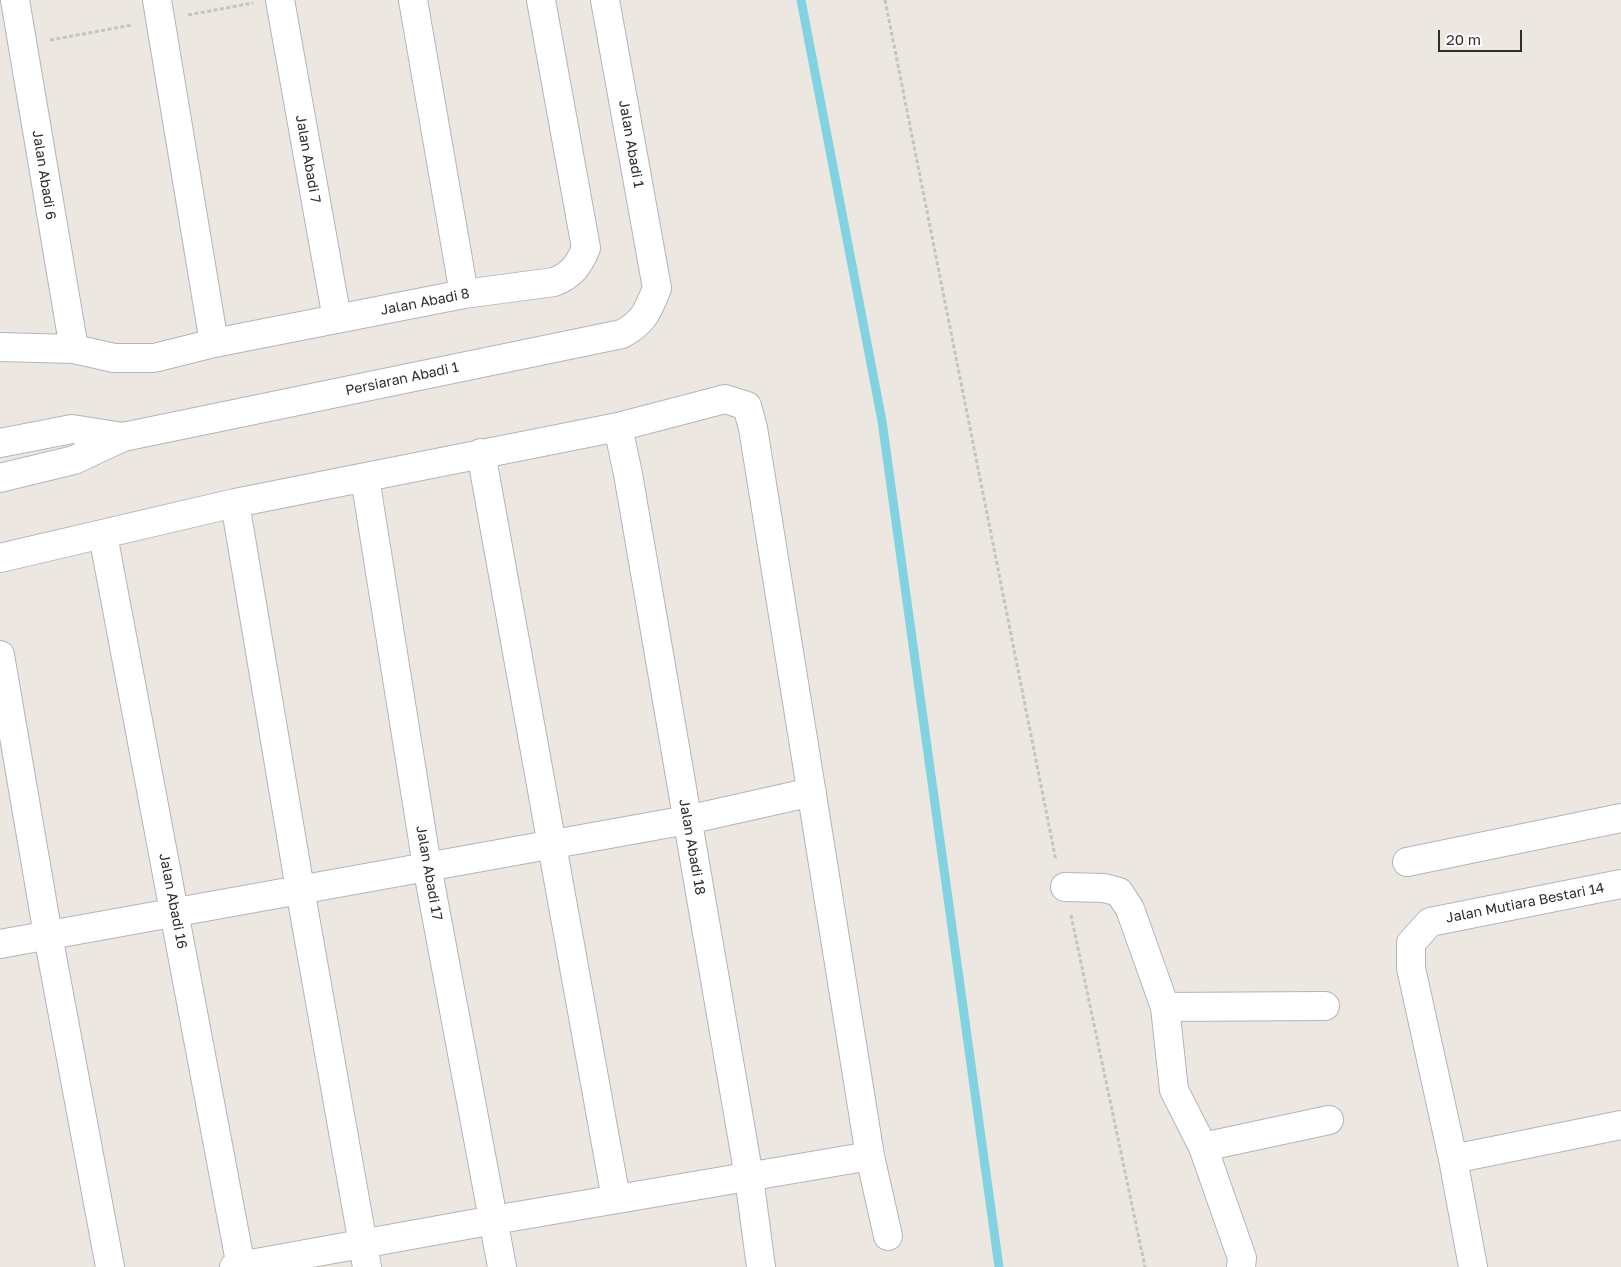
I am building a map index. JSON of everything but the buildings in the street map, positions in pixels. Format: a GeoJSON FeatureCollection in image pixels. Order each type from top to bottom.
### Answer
{"type":"FeatureCollection","features":[{"type":"Feature","properties":{"kind":"street","name":"Jalan Abadi 6"},"geometry":{"type":"LineString","coordinates":[[16,0],[74,349]]}},
{"type":"Feature","properties":{"kind":"street"},"geometry":{"type":"LineString","coordinates":[[157,0],[214,343]]}},
{"type":"Feature","properties":{"kind":"street","name":"Jalan Abadi 7"},"geometry":{"type":"LineString","coordinates":[[280,0],[337,319]]}},
{"type":"Feature","properties":{"kind":"street"},"geometry":{"type":"LineString","coordinates":[[413,0],[464,294]]}},
{"type":"Feature","properties":{"kind":"street","name":"Jalan Abadi 8"},"geometry":{"type":"LineString","coordinates":[[0,348],[74,349],[114,358],[154,358],[214,343],[464,294],[554,282],[568,277],[579,264],[586,248],[542,0]]}},
{"type":"Feature","properties":{"kind":"street","name":"Jalan Abadi 1"},"geometry":{"type":"LineString","coordinates":[[605,0],[657,288]]}},
{"type":"Feature","properties":{"kind":"street","name":"Persiaran Abadi 1"},"geometry":{"type":"LineString","coordinates":[[0,478],[74,460],[123,436],[622,334],[638,325],[649,310],[657,288]]}},
{"type":"Feature","properties":{"kind":"street"},"geometry":{"type":"LineString","coordinates":[[0,558],[235,503],[618,427],[725,399],[747,406],[753,428],[870,1156],[888,1236]]}},
{"type":"Feature","properties":{"kind":"street","name":"Jalan Abadi 18"},"geometry":{"type":"LineString","coordinates":[[618,427],[628,474],[749,1178],[761,1267]]}},
{"type":"Feature","properties":{"kind":"street","name":"Persiaran Abadi 1"},"geometry":{"type":"LineString","coordinates":[[0,443],[72,430],[123,436]]}},
{"type":"Feature","properties":{"kind":"street"},"geometry":{"type":"LineString","coordinates":[[481,453],[616,1199]]}},
{"type":"Feature","properties":{"kind":"street","name":"Jalan Abadi 17"},"geometry":{"type":"LineString","coordinates":[[365,478],[427,866],[502,1267]]}},
{"type":"Feature","properties":{"kind":"street"},"geometry":{"type":"LineString","coordinates":[[235,503],[300,889],[365,1255]]}},
{"type":"Feature","properties":{"kind":"street","name":"Jalan Abadi 16"},"geometry":{"type":"LineString","coordinates":[[103,535],[176,912],[239,1267]]}},
{"type":"Feature","properties":{"kind":"street"},"geometry":{"type":"LineString","coordinates":[[0,655],[48,935],[110,1267]]}},
{"type":"Feature","properties":{"kind":"street"},"geometry":{"type":"LineString","coordinates":[[0,944],[688,820],[812,792]]}},
{"type":"Feature","properties":{"kind":"street"},"geometry":{"type":"LineString","coordinates":[[1406,862],[1621,818]]}},
{"type":"Feature","properties":{"kind":"street","name":"Jalan Mutiara Bestari 14"},"geometry":{"type":"LineString","coordinates":[[1453,1159],[1411,968],[1411,943],[1430,922],[1621,884]]}},
{"type":"Feature","properties":{"kind":"street"},"geometry":{"type":"LineString","coordinates":[[1065,887],[1104,888],[1119,892],[1130,909],[1165,1007],[1174,1090],[1203,1147],[1242,1258],[1242,1267]]}},
{"type":"Feature","properties":{"kind":"street"},"geometry":{"type":"LineString","coordinates":[[1165,1007],[1325,1006]]}},
{"type":"Feature","properties":{"kind":"street"},"geometry":{"type":"LineString","coordinates":[[1203,1147],[1328,1120]]}},
{"type":"Feature","properties":{"kind":"street"},"geometry":{"type":"LineString","coordinates":[[1473,1267],[1453,1159],[1621,1125]]}},
{"type":"Feature","properties":{"kind":"street"},"geometry":{"type":"LineString","coordinates":[[239,1267],[365,1255],[494,1220],[870,1156]]}},
{"type":"Feature","properties":{"kind":"path"},"geometry":{"type":"LineString","coordinates":[[885,0],[1056,862],[1065,887],[1145,1267]]}},
{"type":"Feature","properties":{"kind":"waterway"},"geometry":{"type":"LineString","coordinates":[[801,0],[882,421],[999,1267]]}}]}
